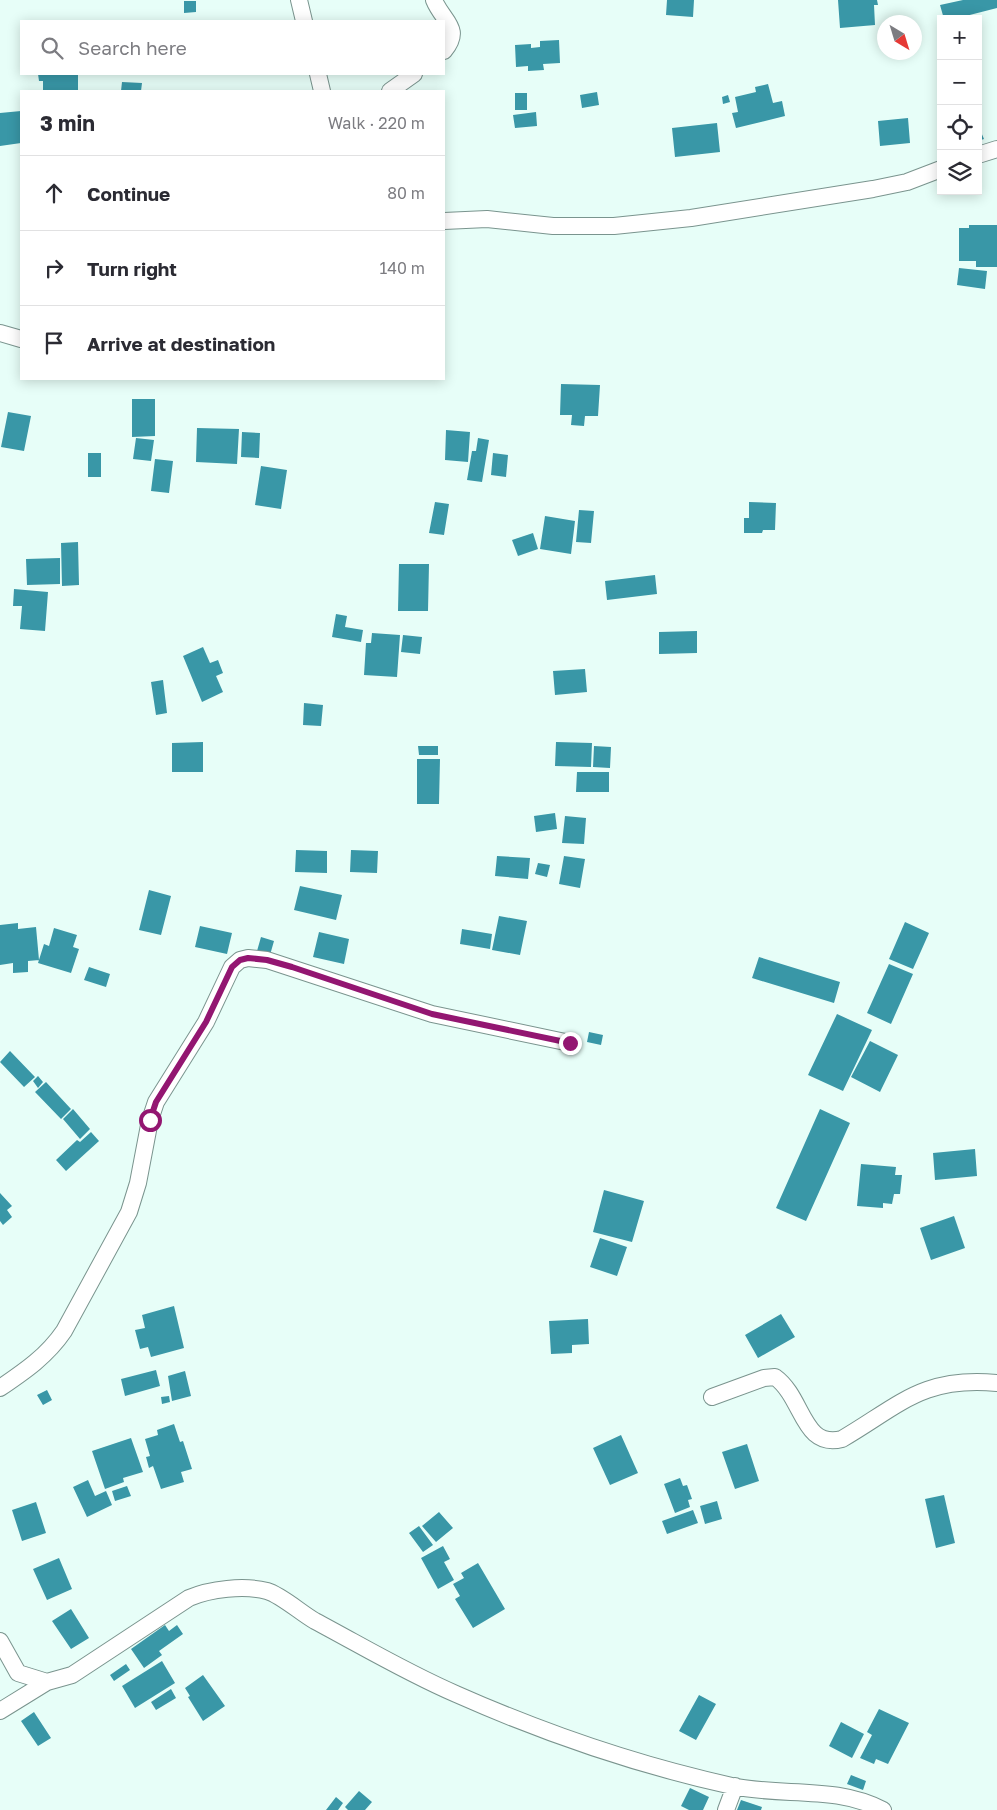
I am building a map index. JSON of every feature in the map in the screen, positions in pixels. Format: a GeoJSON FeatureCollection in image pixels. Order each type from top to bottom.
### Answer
{"type":"FeatureCollection","features":[{"type":"Feature","properties":{"kind":"street"},"geometry":{"type":"LineString","coordinates":[[299,0],[304,20]]}},
{"type":"Feature","properties":{"kind":"street"},"geometry":{"type":"LineString","coordinates":[[434,0],[453,34],[452,41],[445,50]]}},
{"type":"Feature","properties":{"kind":"street"},"geometry":{"type":"LineString","coordinates":[[318,75],[322,90]]}},
{"type":"Feature","properties":{"kind":"street"},"geometry":{"type":"LineString","coordinates":[[391,90],[413,75]]}},
{"type":"Feature","properties":{"kind":"street"},"geometry":{"type":"LineString","coordinates":[[982,154],[997,149]]}},
{"type":"Feature","properties":{"kind":"street"},"geometry":{"type":"LineString","coordinates":[[445,221],[487,219],[553,226],[614,226],[691,218],[873,189],[907,182],[937,171]]}},
{"type":"Feature","properties":{"kind":"street"},"geometry":{"type":"LineString","coordinates":[[0,333],[20,339]]}},
{"type":"Feature","properties":{"kind":"street"},"geometry":{"type":"LineString","coordinates":[[0,1388],[32,1367],[53,1347],[64,1331],[129,1212],[138,1183],[150,1120],[156,1102],[202,1030],[232,967],[240,960],[257,957],[432,1014],[570,1043]]}},
{"type":"Feature","properties":{"kind":"street"},"geometry":{"type":"LineString","coordinates":[[712,1397],[764,1378],[775,1377],[788,1389],[809,1427],[818,1438],[829,1442],[842,1439],[921,1391],[942,1384],[997,1383]]}},
{"type":"Feature","properties":{"kind":"street"},"geometry":{"type":"LineString","coordinates":[[0,1711],[47,1682],[72,1676],[189,1598],[202,1592],[208,1590],[268,1591],[418,1678],[491,1710],[581,1743],[664,1768],[735,1786],[838,1794],[866,1802],[883,1810]]}},
{"type":"Feature","properties":{"kind":"street"},"geometry":{"type":"LineString","coordinates":[[0,1641],[18,1673],[47,1682]]}},
{"type":"Feature","properties":{"kind":"street"},"geometry":{"type":"LineString","coordinates":[[726,1810],[735,1786]]}},
{"type":"Feature","properties":{"kind":"building"},"geometry":{"type":"Polygon","coordinates":[[[667,0],[694,0],[693,17],[666,15],[667,0]]]}},
{"type":"Feature","properties":{"kind":"building"},"geometry":{"type":"Polygon","coordinates":[[[838,0],[877,0],[878,5],[874,5],[875,25],[840,28],[838,0]]]}},
{"type":"Feature","properties":{"kind":"building"},"geometry":{"type":"Polygon","coordinates":[[[963,0],[997,0],[997,8],[970,15],[943,15],[940,5],[963,0]]]}},
{"type":"Feature","properties":{"kind":"building"},"geometry":{"type":"Polygon","coordinates":[[[184,1],[196,1],[196,12],[184,13],[184,1]]]}},
{"type":"Feature","properties":{"kind":"building"},"geometry":{"type":"Polygon","coordinates":[[[559,40],[560,63],[543,64],[544,70],[528,71],[528,66],[516,67],[515,45],[531,44],[531,48],[540,47],[540,41],[559,40]]]}},
{"type":"Feature","properties":{"kind":"building"},"geometry":{"type":"Polygon","coordinates":[[[38,75],[78,75],[78,90],[43,90],[43,81],[39,81],[38,75]]]}},
{"type":"Feature","properties":{"kind":"building"},"geometry":{"type":"Polygon","coordinates":[[[122,82],[142,83],[141,90],[121,90],[122,82]]]}},
{"type":"Feature","properties":{"kind":"building"},"geometry":{"type":"Polygon","coordinates":[[[768,84],[773,103],[782,101],[785,116],[736,128],[732,113],[738,112],[735,97],[756,92],[755,87],[768,84]]]}},
{"type":"Feature","properties":{"kind":"building"},"geometry":{"type":"Polygon","coordinates":[[[597,92],[599,105],[582,108],[580,95],[597,92]]]}},
{"type":"Feature","properties":{"kind":"building"},"geometry":{"type":"Polygon","coordinates":[[[515,93],[527,93],[527,110],[515,110],[515,93]]]}},
{"type":"Feature","properties":{"kind":"building"},"geometry":{"type":"Polygon","coordinates":[[[728,95],[730,102],[723,104],[722,97],[728,95]]]}},
{"type":"Feature","properties":{"kind":"building"},"geometry":{"type":"Polygon","coordinates":[[[20,111],[20,143],[0,146],[0,113],[20,111]]]}},
{"type":"Feature","properties":{"kind":"building"},"geometry":{"type":"Polygon","coordinates":[[[536,112],[537,126],[515,128],[513,115],[536,112]]]}},
{"type":"Feature","properties":{"kind":"building"},"geometry":{"type":"Polygon","coordinates":[[[908,118],[910,143],[880,146],[878,121],[908,118]]]}},
{"type":"Feature","properties":{"kind":"building"},"geometry":{"type":"Polygon","coordinates":[[[717,123],[720,152],[675,157],[672,128],[717,123]]]}},
{"type":"Feature","properties":{"kind":"building"},"geometry":{"type":"Polygon","coordinates":[[[969,225],[997,225],[997,267],[976,267],[976,261],[959,261],[959,228],[969,228],[969,225]]]}},
{"type":"Feature","properties":{"kind":"building"},"geometry":{"type":"Polygon","coordinates":[[[959,268],[987,271],[985,289],[957,285],[959,268]]]}},
{"type":"Feature","properties":{"kind":"building"},"geometry":{"type":"Polygon","coordinates":[[[561,384],[600,385],[598,416],[585,416],[584,426],[571,425],[572,415],[560,415],[561,384]]]}},
{"type":"Feature","properties":{"kind":"building"},"geometry":{"type":"Polygon","coordinates":[[[132,399],[155,399],[155,436],[132,437],[132,399]]]}},
{"type":"Feature","properties":{"kind":"building"},"geometry":{"type":"Polygon","coordinates":[[[8,412],[31,416],[24,451],[1,447],[8,412]]]}},
{"type":"Feature","properties":{"kind":"building"},"geometry":{"type":"Polygon","coordinates":[[[197,428],[239,429],[237,464],[196,462],[197,428]]]}},
{"type":"Feature","properties":{"kind":"building"},"geometry":{"type":"Polygon","coordinates":[[[446,430],[470,432],[468,462],[445,460],[446,430]]]}},
{"type":"Feature","properties":{"kind":"building"},"geometry":{"type":"Polygon","coordinates":[[[242,432],[260,433],[259,458],[241,457],[242,432]]]}},
{"type":"Feature","properties":{"kind":"building"},"geometry":{"type":"Polygon","coordinates":[[[136,438],[154,440],[151,461],[133,459],[136,438]]]}},
{"type":"Feature","properties":{"kind":"building"},"geometry":{"type":"Polygon","coordinates":[[[478,438],[489,440],[482,482],[467,480],[472,451],[476,451],[478,438]]]}},
{"type":"Feature","properties":{"kind":"building"},"geometry":{"type":"Polygon","coordinates":[[[88,453],[101,453],[101,477],[88,477],[88,453]]]}},
{"type":"Feature","properties":{"kind":"building"},"geometry":{"type":"Polygon","coordinates":[[[493,453],[508,455],[506,477],[491,475],[493,453]]]}},
{"type":"Feature","properties":{"kind":"building"},"geometry":{"type":"Polygon","coordinates":[[[155,459],[173,461],[169,493],[151,491],[155,459]]]}},
{"type":"Feature","properties":{"kind":"building"},"geometry":{"type":"Polygon","coordinates":[[[261,466],[287,470],[281,509],[255,505],[261,466]]]}},
{"type":"Feature","properties":{"kind":"building"},"geometry":{"type":"Polygon","coordinates":[[[435,502],[449,504],[444,535],[429,533],[435,502]]]}},
{"type":"Feature","properties":{"kind":"building"},"geometry":{"type":"Polygon","coordinates":[[[749,502],[776,503],[775,530],[763,530],[762,533],[744,533],[744,518],[749,518],[749,502]]]}},
{"type":"Feature","properties":{"kind":"building"},"geometry":{"type":"Polygon","coordinates":[[[579,510],[594,511],[591,543],[576,542],[579,510]]]}},
{"type":"Feature","properties":{"kind":"building"},"geometry":{"type":"Polygon","coordinates":[[[545,516],[575,521],[571,554],[540,549],[545,516]]]}},
{"type":"Feature","properties":{"kind":"building"},"geometry":{"type":"Polygon","coordinates":[[[533,533],[538,549],[518,556],[512,540],[533,533]]]}},
{"type":"Feature","properties":{"kind":"building"},"geometry":{"type":"Polygon","coordinates":[[[78,542],[79,585],[62,586],[61,543],[78,542]]]}},
{"type":"Feature","properties":{"kind":"building"},"geometry":{"type":"Polygon","coordinates":[[[60,558],[60,584],[27,585],[26,559],[60,558]]]}},
{"type":"Feature","properties":{"kind":"building"},"geometry":{"type":"Polygon","coordinates":[[[399,564],[429,564],[428,611],[398,611],[399,564]]]}},
{"type":"Feature","properties":{"kind":"building"},"geometry":{"type":"Polygon","coordinates":[[[655,575],[657,594],[607,600],[605,581],[655,575]]]}},
{"type":"Feature","properties":{"kind":"building"},"geometry":{"type":"Polygon","coordinates":[[[14,589],[48,592],[45,631],[20,629],[22,606],[13,606],[14,589]]]}},
{"type":"Feature","properties":{"kind":"building"},"geometry":{"type":"Polygon","coordinates":[[[336,614],[347,616],[345,627],[363,630],[361,642],[332,637],[336,614]]]}},
{"type":"Feature","properties":{"kind":"building"},"geometry":{"type":"Polygon","coordinates":[[[697,631],[697,653],[659,654],[659,632],[697,631]]]}},
{"type":"Feature","properties":{"kind":"building"},"geometry":{"type":"Polygon","coordinates":[[[372,633],[400,635],[397,677],[364,675],[366,643],[371,643],[372,633]]]}},
{"type":"Feature","properties":{"kind":"building"},"geometry":{"type":"Polygon","coordinates":[[[403,635],[422,637],[420,654],[401,652],[403,635]]]}},
{"type":"Feature","properties":{"kind":"building"},"geometry":{"type":"Polygon","coordinates":[[[203,647],[210,663],[218,660],[223,673],[216,676],[223,692],[202,702],[183,656],[203,647]]]}},
{"type":"Feature","properties":{"kind":"building"},"geometry":{"type":"Polygon","coordinates":[[[585,669],[587,692],[555,695],[553,671],[585,669]]]}},
{"type":"Feature","properties":{"kind":"building"},"geometry":{"type":"Polygon","coordinates":[[[163,680],[167,713],[156,715],[151,682],[163,680]]]}},
{"type":"Feature","properties":{"kind":"building"},"geometry":{"type":"Polygon","coordinates":[[[304,703],[323,705],[321,726],[303,725],[304,703]]]}},
{"type":"Feature","properties":{"kind":"building"},"geometry":{"type":"Polygon","coordinates":[[[203,742],[203,772],[172,772],[172,743],[203,742]]]}},
{"type":"Feature","properties":{"kind":"building"},"geometry":{"type":"Polygon","coordinates":[[[556,742],[592,743],[591,767],[555,766],[556,742]]]}},
{"type":"Feature","properties":{"kind":"building"},"geometry":{"type":"Polygon","coordinates":[[[418,746],[438,746],[438,755],[419,755],[418,746]]]}},
{"type":"Feature","properties":{"kind":"building"},"geometry":{"type":"Polygon","coordinates":[[[594,746],[611,747],[610,768],[593,767],[594,746]]]}},
{"type":"Feature","properties":{"kind":"building"},"geometry":{"type":"Polygon","coordinates":[[[417,759],[440,759],[439,804],[417,804],[417,759]]]}},
{"type":"Feature","properties":{"kind":"building"},"geometry":{"type":"Polygon","coordinates":[[[577,772],[609,772],[609,792],[576,792],[577,772]]]}},
{"type":"Feature","properties":{"kind":"building"},"geometry":{"type":"Polygon","coordinates":[[[555,813],[557,829],[536,832],[534,816],[555,813]]]}},
{"type":"Feature","properties":{"kind":"building"},"geometry":{"type":"Polygon","coordinates":[[[565,816],[586,818],[584,844],[562,843],[565,816]]]}},
{"type":"Feature","properties":{"kind":"building"},"geometry":{"type":"Polygon","coordinates":[[[296,850],[327,851],[327,873],[295,872],[296,850]]]}},
{"type":"Feature","properties":{"kind":"building"},"geometry":{"type":"Polygon","coordinates":[[[351,850],[378,851],[377,873],[350,872],[351,850]]]}},
{"type":"Feature","properties":{"kind":"building"},"geometry":{"type":"Polygon","coordinates":[[[497,856],[530,858],[528,879],[495,876],[497,856]]]}},
{"type":"Feature","properties":{"kind":"building"},"geometry":{"type":"Polygon","coordinates":[[[564,856],[585,859],[580,888],[559,884],[564,856]]]}},
{"type":"Feature","properties":{"kind":"building"},"geometry":{"type":"Polygon","coordinates":[[[538,863],[550,865],[547,877],[535,874],[538,863]]]}},
{"type":"Feature","properties":{"kind":"building"},"geometry":{"type":"Polygon","coordinates":[[[300,886],[342,895],[336,920],[294,910],[300,886]]]}},
{"type":"Feature","properties":{"kind":"building"},"geometry":{"type":"Polygon","coordinates":[[[149,890],[171,896],[161,935],[139,930],[149,890]]]}},
{"type":"Feature","properties":{"kind":"building"},"geometry":{"type":"Polygon","coordinates":[[[499,916],[527,921],[520,955],[492,950],[499,916]]]}},
{"type":"Feature","properties":{"kind":"building"},"geometry":{"type":"Polygon","coordinates":[[[905,922],[929,933],[913,969],[889,959],[905,922]]]}},
{"type":"Feature","properties":{"kind":"building"},"geometry":{"type":"Polygon","coordinates":[[[18,923],[18,929],[36,927],[39,960],[28,961],[28,972],[13,973],[13,963],[0,965],[0,925],[18,923]]]}},
{"type":"Feature","properties":{"kind":"building"},"geometry":{"type":"Polygon","coordinates":[[[200,926],[232,933],[227,954],[195,947],[200,926]]]}},
{"type":"Feature","properties":{"kind":"building"},"geometry":{"type":"Polygon","coordinates":[[[54,928],[77,935],[73,947],[79,949],[71,973],[38,963],[44,944],[49,946],[54,928]]]}},
{"type":"Feature","properties":{"kind":"building"},"geometry":{"type":"Polygon","coordinates":[[[462,929],[492,934],[490,949],[460,944],[462,929]]]}},
{"type":"Feature","properties":{"kind":"building"},"geometry":{"type":"Polygon","coordinates":[[[319,932],[349,939],[344,964],[313,957],[319,932]]]}},
{"type":"Feature","properties":{"kind":"building"},"geometry":{"type":"Polygon","coordinates":[[[261,937],[274,941],[270,955],[257,951],[261,937]]]}},
{"type":"Feature","properties":{"kind":"building"},"geometry":{"type":"Polygon","coordinates":[[[759,957],[840,982],[834,1003],[752,978],[759,957]]]}},
{"type":"Feature","properties":{"kind":"building"},"geometry":{"type":"Polygon","coordinates":[[[889,964],[913,974],[891,1024],[867,1013],[889,964]]]}},
{"type":"Feature","properties":{"kind":"building"},"geometry":{"type":"Polygon","coordinates":[[[89,967],[110,974],[106,987],[84,980],[89,967]]]}},
{"type":"Feature","properties":{"kind":"building"},"geometry":{"type":"Polygon","coordinates":[[[837,1014],[872,1030],[843,1091],[808,1075],[837,1014]]]}},
{"type":"Feature","properties":{"kind":"building"},"geometry":{"type":"Polygon","coordinates":[[[589,1032],[603,1035],[601,1045],[587,1042],[589,1032]]]}},
{"type":"Feature","properties":{"kind":"building"},"geometry":{"type":"Polygon","coordinates":[[[870,1041],[898,1055],[880,1092],[851,1077],[870,1041]]]}},
{"type":"Feature","properties":{"kind":"building"},"geometry":{"type":"Polygon","coordinates":[[[10,1051],[35,1077],[24,1087],[0,1062],[10,1051]]]}},
{"type":"Feature","properties":{"kind":"building"},"geometry":{"type":"Polygon","coordinates":[[[38,1076],[43,1082],[38,1088],[33,1081],[38,1076]]]}},
{"type":"Feature","properties":{"kind":"building"},"geometry":{"type":"Polygon","coordinates":[[[46,1082],[71,1109],[61,1119],[35,1092],[46,1082]]]}},
{"type":"Feature","properties":{"kind":"building"},"geometry":{"type":"Polygon","coordinates":[[[73,1109],[90,1129],[80,1139],[63,1119],[73,1109]]]}},
{"type":"Feature","properties":{"kind":"building"},"geometry":{"type":"Polygon","coordinates":[[[820,1109],[850,1123],[806,1221],[776,1208],[820,1109]]]}},
{"type":"Feature","properties":{"kind":"building"},"geometry":{"type":"Polygon","coordinates":[[[91,1132],[99,1141],[66,1171],[56,1160],[77,1140],[80,1142],[91,1132]]]}},
{"type":"Feature","properties":{"kind":"building"},"geometry":{"type":"Polygon","coordinates":[[[975,1149],[977,1176],[935,1180],[933,1153],[975,1149]]]}},
{"type":"Feature","properties":{"kind":"building"},"geometry":{"type":"Polygon","coordinates":[[[861,1164],[896,1167],[895,1175],[902,1175],[900,1194],[894,1194],[892,1204],[883,1203],[883,1208],[857,1206],[861,1164]]]}},
{"type":"Feature","properties":{"kind":"building"},"geometry":{"type":"Polygon","coordinates":[[[604,1190],[644,1201],[632,1242],[593,1232],[604,1190]]]}},
{"type":"Feature","properties":{"kind":"building"},"geometry":{"type":"Polygon","coordinates":[[[0,1193],[12,1206],[7,1210],[12,1217],[3,1225],[0,1221],[0,1193]]]}},
{"type":"Feature","properties":{"kind":"building"},"geometry":{"type":"Polygon","coordinates":[[[954,1216],[965,1248],[931,1260],[920,1228],[954,1216]]]}},
{"type":"Feature","properties":{"kind":"building"},"geometry":{"type":"Polygon","coordinates":[[[600,1238],[627,1247],[617,1276],[590,1267],[600,1238]]]}},
{"type":"Feature","properties":{"kind":"building"},"geometry":{"type":"Polygon","coordinates":[[[174,1306],[184,1348],[151,1357],[148,1347],[140,1349],[135,1330],[145,1328],[142,1315],[174,1306]]]}},
{"type":"Feature","properties":{"kind":"building"},"geometry":{"type":"Polygon","coordinates":[[[781,1314],[795,1337],[758,1358],[745,1335],[781,1314]]]}},
{"type":"Feature","properties":{"kind":"building"},"geometry":{"type":"Polygon","coordinates":[[[588,1319],[589,1344],[572,1345],[572,1353],[551,1354],[549,1321],[588,1319]]]}},
{"type":"Feature","properties":{"kind":"building"},"geometry":{"type":"Polygon","coordinates":[[[156,1370],[160,1386],[125,1396],[121,1379],[156,1370]]]}},
{"type":"Feature","properties":{"kind":"building"},"geometry":{"type":"Polygon","coordinates":[[[185,1371],[191,1396],[172,1401],[168,1376],[185,1371]]]}},
{"type":"Feature","properties":{"kind":"building"},"geometry":{"type":"Polygon","coordinates":[[[47,1390],[52,1400],[43,1405],[37,1395],[47,1390]]]}},
{"type":"Feature","properties":{"kind":"building"},"geometry":{"type":"Polygon","coordinates":[[[169,1396],[170,1402],[162,1404],[161,1397],[169,1396]]]}},
{"type":"Feature","properties":{"kind":"building"},"geometry":{"type":"Polygon","coordinates":[[[174,1424],[180,1442],[183,1441],[192,1469],[181,1472],[184,1482],[161,1489],[153,1466],[149,1468],[146,1457],[150,1456],[145,1439],[158,1435],[157,1430],[174,1424]]]}},
{"type":"Feature","properties":{"kind":"building"},"geometry":{"type":"Polygon","coordinates":[[[621,1435],[638,1473],[610,1485],[593,1448],[621,1435]]]}},
{"type":"Feature","properties":{"kind":"building"},"geometry":{"type":"Polygon","coordinates":[[[131,1438],[143,1472],[123,1478],[124,1482],[105,1489],[92,1451],[131,1438]]]}},
{"type":"Feature","properties":{"kind":"building"},"geometry":{"type":"Polygon","coordinates":[[[747,1444],[759,1481],[735,1489],[722,1452],[747,1444]]]}},
{"type":"Feature","properties":{"kind":"building"},"geometry":{"type":"Polygon","coordinates":[[[680,1478],[683,1486],[687,1485],[692,1499],[688,1500],[690,1507],[675,1513],[664,1484],[680,1478]]]}},
{"type":"Feature","properties":{"kind":"building"},"geometry":{"type":"Polygon","coordinates":[[[88,1480],[95,1496],[106,1491],[112,1505],[87,1517],[73,1487],[88,1480]]]}},
{"type":"Feature","properties":{"kind":"building"},"geometry":{"type":"Polygon","coordinates":[[[127,1486],[131,1496],[115,1501],[112,1491],[127,1486]]]}},
{"type":"Feature","properties":{"kind":"building"},"geometry":{"type":"Polygon","coordinates":[[[944,1495],[955,1543],[936,1548],[925,1499],[944,1495]]]}},
{"type":"Feature","properties":{"kind":"building"},"geometry":{"type":"Polygon","coordinates":[[[717,1501],[722,1519],[705,1524],[700,1506],[717,1501]]]}},
{"type":"Feature","properties":{"kind":"building"},"geometry":{"type":"Polygon","coordinates":[[[36,1502],[46,1533],[22,1541],[12,1510],[36,1502]]]}},
{"type":"Feature","properties":{"kind":"building"},"geometry":{"type":"Polygon","coordinates":[[[693,1510],[698,1523],[667,1534],[662,1521],[693,1510]]]}},
{"type":"Feature","properties":{"kind":"building"},"geometry":{"type":"Polygon","coordinates":[[[439,1512],[453,1528],[436,1542],[422,1526],[439,1512]]]}},
{"type":"Feature","properties":{"kind":"building"},"geometry":{"type":"Polygon","coordinates":[[[419,1526],[433,1545],[423,1552],[409,1533],[419,1526]]]}},
{"type":"Feature","properties":{"kind":"building"},"geometry":{"type":"Polygon","coordinates":[[[443,1546],[450,1559],[444,1562],[454,1580],[438,1589],[421,1558],[443,1546]]]}},
{"type":"Feature","properties":{"kind":"building"},"geometry":{"type":"Polygon","coordinates":[[[59,1558],[72,1589],[47,1600],[33,1569],[59,1558]]]}},
{"type":"Feature","properties":{"kind":"building"},"geometry":{"type":"Polygon","coordinates":[[[478,1563],[505,1609],[473,1628],[455,1599],[460,1596],[453,1584],[464,1578],[461,1573],[478,1563]]]}},
{"type":"Feature","properties":{"kind":"building"},"geometry":{"type":"Polygon","coordinates":[[[71,1609],[89,1638],[71,1649],[52,1621],[71,1609]]]}},
{"type":"Feature","properties":{"kind":"building"},"geometry":{"type":"Polygon","coordinates":[[[165,1625],[169,1631],[177,1625],[183,1634],[159,1651],[162,1655],[144,1668],[131,1649],[165,1625]]]}},
{"type":"Feature","properties":{"kind":"building"},"geometry":{"type":"Polygon","coordinates":[[[162,1661],[175,1683],[135,1708],[122,1686],[162,1661]]]}},
{"type":"Feature","properties":{"kind":"building"},"geometry":{"type":"Polygon","coordinates":[[[126,1664],[130,1670],[114,1681],[110,1675],[126,1664]]]}},
{"type":"Feature","properties":{"kind":"building"},"geometry":{"type":"Polygon","coordinates":[[[203,1675],[225,1706],[203,1721],[188,1697],[190,1696],[185,1688],[203,1675]]]}},
{"type":"Feature","properties":{"kind":"building"},"geometry":{"type":"Polygon","coordinates":[[[171,1689],[176,1698],[156,1710],[151,1702],[171,1689]]]}},
{"type":"Feature","properties":{"kind":"building"},"geometry":{"type":"Polygon","coordinates":[[[699,1695],[716,1704],[696,1740],[679,1731],[699,1695]]]}},
{"type":"Feature","properties":{"kind":"building"},"geometry":{"type":"Polygon","coordinates":[[[879,1709],[909,1723],[888,1764],[876,1759],[874,1764],[860,1758],[872,1735],[867,1732],[879,1709]]]}},
{"type":"Feature","properties":{"kind":"building"},"geometry":{"type":"Polygon","coordinates":[[[34,1712],[51,1738],[38,1746],[21,1721],[34,1712]]]}},
{"type":"Feature","properties":{"kind":"building"},"geometry":{"type":"Polygon","coordinates":[[[841,1722],[864,1734],[852,1758],[829,1746],[841,1722]]]}},
{"type":"Feature","properties":{"kind":"building"},"geometry":{"type":"Polygon","coordinates":[[[851,1775],[866,1781],[863,1790],[847,1784],[851,1775]]]}},
{"type":"Feature","properties":{"kind":"building"},"geometry":{"type":"Polygon","coordinates":[[[690,1788],[709,1797],[703,1810],[689,1810],[681,1806],[690,1788]]]}},
{"type":"Feature","properties":{"kind":"building"},"geometry":{"type":"Polygon","coordinates":[[[359,1791],[372,1802],[365,1810],[348,1810],[345,1807],[359,1791]]]}},
{"type":"Feature","properties":{"kind":"building"},"geometry":{"type":"Polygon","coordinates":[[[336,1797],[343,1803],[338,1810],[326,1810],[336,1797]]]}},
{"type":"Feature","properties":{"kind":"building"},"geometry":{"type":"Polygon","coordinates":[[[741,1800],[762,1807],[761,1810],[737,1810],[741,1800]]]}},
{"type":"Feature","properties":{"kind":"route"},"geometry":{"type":"LineString","coordinates":[[150,1120],[156,1102],[206,1022],[232,967],[240,960],[248,958],[257,957],[326,977],[432,1014],[570,1043]]}}]}
